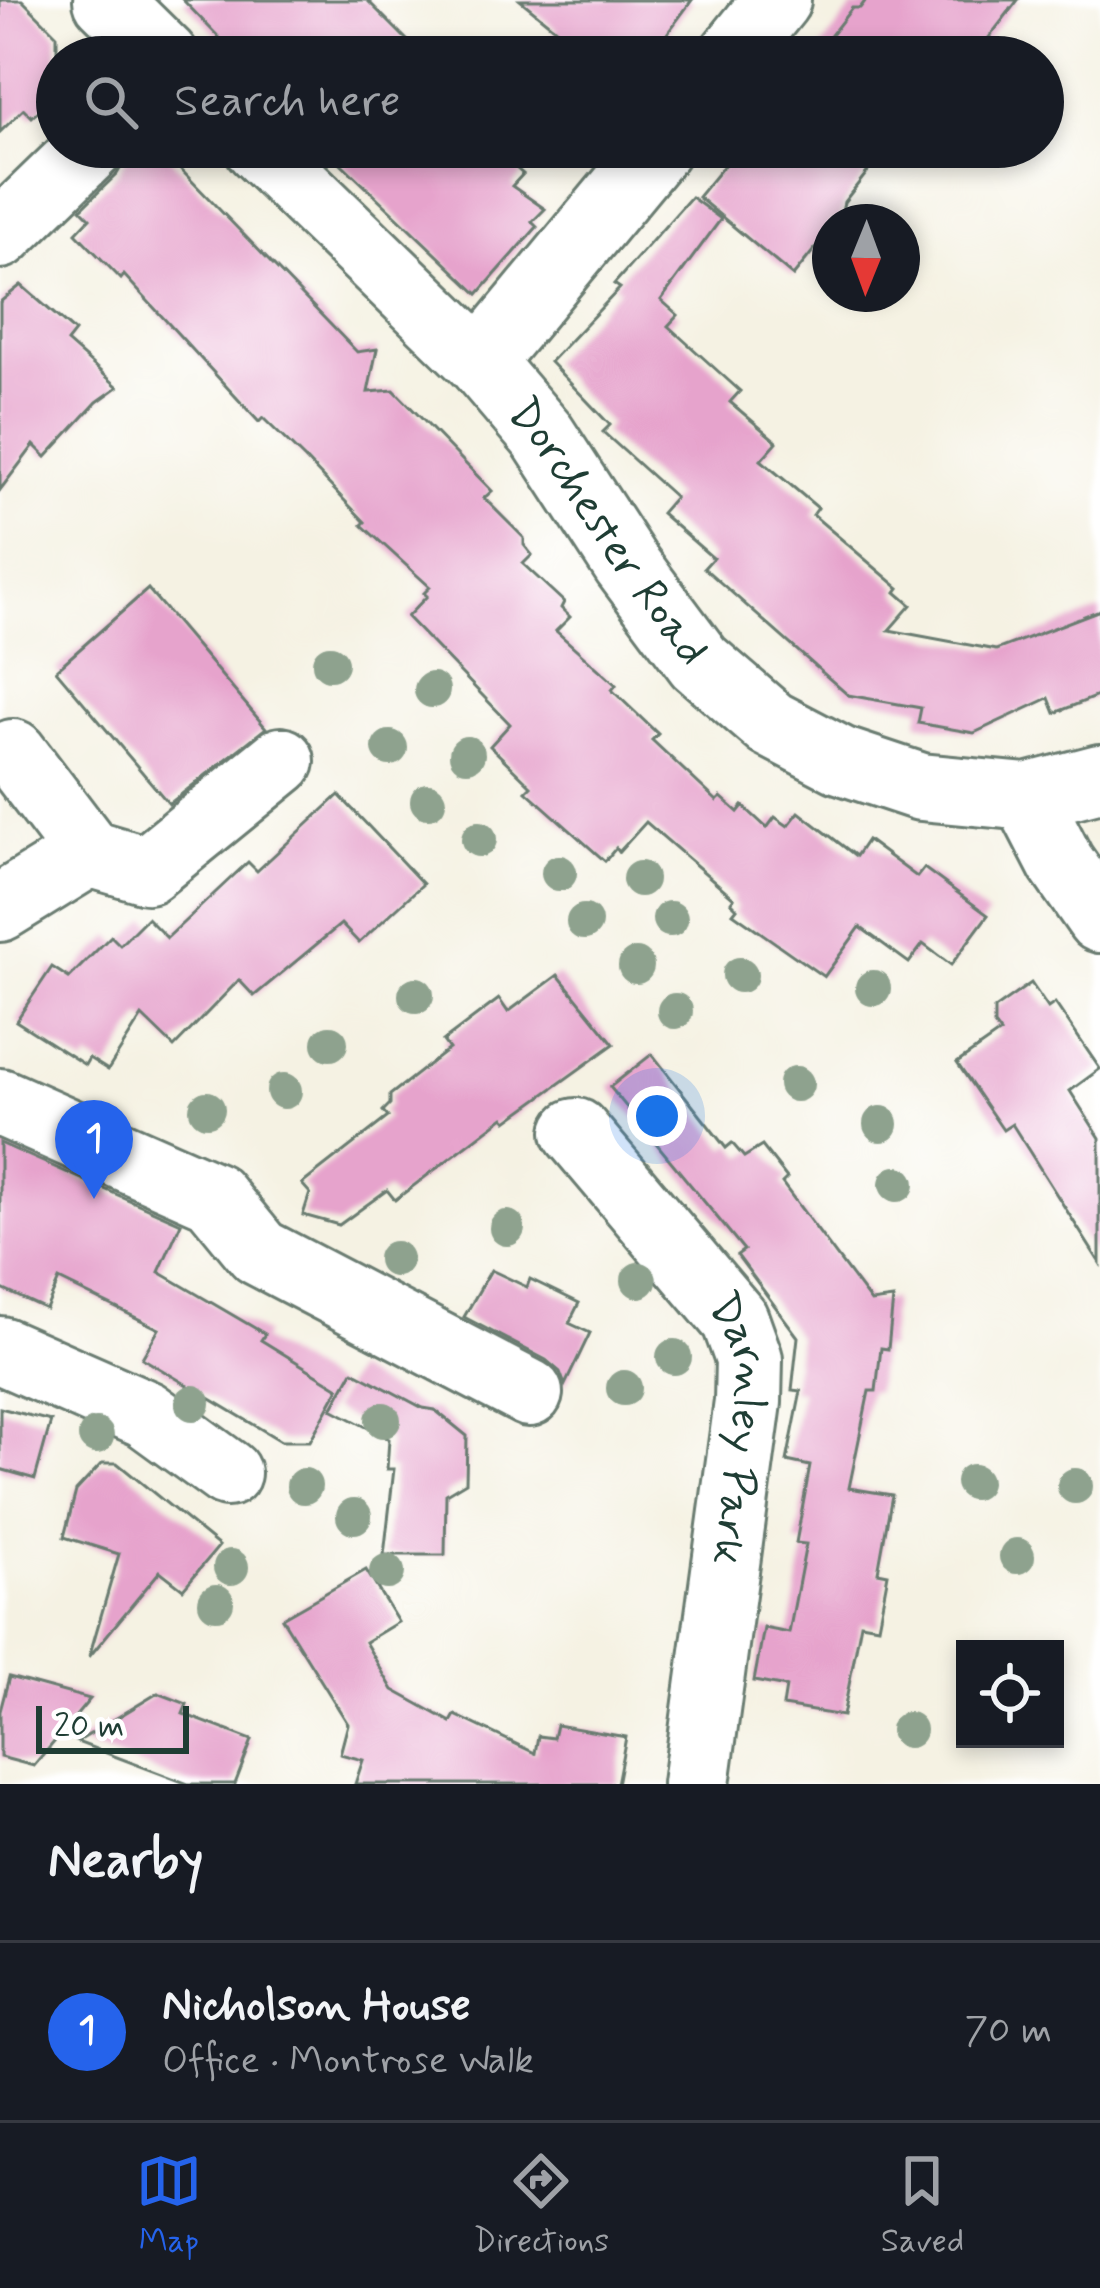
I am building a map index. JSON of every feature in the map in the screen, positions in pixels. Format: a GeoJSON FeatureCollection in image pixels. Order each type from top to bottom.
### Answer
{"type":"FeatureCollection","features":[{"type":"Feature","properties":{"kind":"street"},"geometry":{"type":"LineString","coordinates":[[107,0],[144,36]]}},
{"type":"Feature","properties":{"kind":"street"},"geometry":{"type":"LineString","coordinates":[[748,36],[778,0]]}},
{"type":"Feature","properties":{"kind":"street"},"geometry":{"type":"LineString","coordinates":[[0,235],[70,168]]}},
{"type":"Feature","properties":{"kind":"street","name":"Dorchester Road"},"geometry":{"type":"LineString","coordinates":[[280,168],[480,362],[543,436],[626,564],[699,662],[771,724],[840,760],[921,787],[1027,797],[1100,778]]}},
{"type":"Feature","properties":{"kind":"street"},"geometry":{"type":"LineString","coordinates":[[480,362],[641,168]]}},
{"type":"Feature","properties":{"kind":"street"},"geometry":{"type":"LineString","coordinates":[[13,753],[89,854],[147,870],[281,760]]}},
{"type":"Feature","properties":{"kind":"street"},"geometry":{"type":"LineString","coordinates":[[1027,797],[1060,863],[1100,920]]}},
{"type":"Feature","properties":{"kind":"street"},"geometry":{"type":"LineString","coordinates":[[0,908],[89,854]]}},
{"type":"Feature","properties":{"kind":"street"},"geometry":{"type":"LineString","coordinates":[[0,1102],[213,1196],[259,1252],[530,1393]]}},
{"type":"Feature","properties":{"kind":"street","name":"Darnley Park"},"geometry":{"type":"LineString","coordinates":[[576,1132],[727,1306],[749,1359],[748,1402],[696,1784]]}},
{"type":"Feature","properties":{"kind":"street"},"geometry":{"type":"LineString","coordinates":[[0,1350],[146,1414],[227,1472]]}},
{"type":"Feature","properties":{"kind":"building"},"geometry":{"type":"Polygon","coordinates":[[[0,0],[22,0],[57,36],[36,36],[36,113],[32,117],[24,109],[0,132],[0,0]]]}},
{"type":"Feature","properties":{"kind":"building"},"geometry":{"type":"Polygon","coordinates":[[[183,0],[367,0],[403,36],[218,36],[183,0]]]}},
{"type":"Feature","properties":{"kind":"building"},"geometry":{"type":"Polygon","coordinates":[[[520,0],[692,0],[665,36],[552,36],[557,30],[520,0]]]}},
{"type":"Feature","properties":{"kind":"building"},"geometry":{"type":"Polygon","coordinates":[[[866,0],[1018,0],[990,36],[830,36],[852,8],[860,8],[866,0]]]}},
{"type":"Feature","properties":{"kind":"building"},"geometry":{"type":"Polygon","coordinates":[[[121,168],[179,168],[357,352],[377,349],[368,392],[394,390],[492,491],[484,498],[524,538],[532,555],[523,564],[564,602],[561,608],[570,617],[556,631],[616,685],[612,690],[658,734],[652,740],[717,801],[721,797],[738,812],[743,806],[767,828],[775,817],[788,826],[799,812],[856,856],[867,840],[917,877],[924,868],[988,915],[951,965],[923,944],[909,963],[860,927],[824,977],[733,913],[737,908],[731,902],[734,898],[646,822],[605,861],[526,791],[531,786],[490,746],[510,724],[407,617],[430,587],[362,525],[365,522],[263,418],[259,422],[124,275],[121,279],[76,233],[90,218],[81,209],[121,168]]]}},
{"type":"Feature","properties":{"kind":"building"},"geometry":{"type":"Polygon","coordinates":[[[346,168],[516,168],[523,174],[512,186],[545,209],[532,222],[537,227],[478,294],[346,168]]]}},
{"type":"Feature","properties":{"kind":"building"},"geometry":{"type":"Polygon","coordinates":[[[722,168],[871,168],[844,204],[812,204],[812,252],[793,276],[698,197],[722,168]]]}},
{"type":"Feature","properties":{"kind":"building"},"geometry":{"type":"Polygon","coordinates":[[[691,197],[721,219],[661,300],[678,315],[668,326],[740,391],[730,402],[777,442],[761,460],[818,508],[813,515],[899,588],[896,592],[911,605],[889,630],[996,650],[1100,610],[1100,695],[1055,713],[1049,698],[974,733],[918,723],[921,708],[848,695],[704,568],[713,558],[661,513],[675,497],[603,432],[610,425],[550,362],[620,288],[614,284],[691,197]]]}},
{"type":"Feature","properties":{"kind":"building"},"geometry":{"type":"Polygon","coordinates":[[[21,285],[75,332],[67,342],[118,387],[97,402],[46,457],[34,445],[0,490],[0,302],[21,285]]]}},
{"type":"Feature","properties":{"kind":"building"},"geometry":{"type":"Polygon","coordinates":[[[148,589],[266,728],[169,804],[56,670],[148,589]]]}},
{"type":"Feature","properties":{"kind":"building"},"geometry":{"type":"Polygon","coordinates":[[[339,795],[423,884],[359,943],[341,924],[254,996],[239,980],[174,1047],[142,1016],[108,1070],[89,1058],[85,1065],[16,1021],[52,967],[69,978],[111,936],[120,945],[147,918],[167,938],[248,862],[257,871],[339,795]]]}},
{"type":"Feature","properties":{"kind":"building"},"geometry":{"type":"Polygon","coordinates":[[[558,975],[614,1044],[507,1121],[504,1117],[395,1200],[387,1190],[339,1225],[303,1215],[310,1193],[302,1184],[388,1117],[383,1111],[390,1104],[390,1095],[449,1049],[443,1041],[499,999],[508,1012],[558,975]]]}},
{"type":"Feature","properties":{"kind":"building"},"geometry":{"type":"Polygon","coordinates":[[[1031,983],[1048,1008],[1055,1003],[1100,1069],[1070,1091],[1100,1138],[1100,1263],[1012,1124],[1003,1130],[957,1063],[1000,1033],[994,1025],[994,1009],[1031,983]]]}},
{"type":"Feature","properties":{"kind":"building"},"geometry":{"type":"Polygon","coordinates":[[[652,1054],[726,1148],[732,1143],[744,1157],[762,1146],[787,1178],[782,1183],[871,1302],[893,1299],[888,1349],[881,1348],[876,1391],[869,1391],[849,1488],[892,1495],[878,1572],[888,1574],[878,1626],[861,1623],[843,1716],[783,1706],[786,1687],[754,1681],[764,1628],[789,1633],[806,1544],[796,1543],[810,1466],[787,1461],[801,1391],[792,1390],[798,1337],[737,1255],[744,1250],[610,1087],[652,1054]]]}},
{"type":"Feature","properties":{"kind":"building"},"geometry":{"type":"Polygon","coordinates":[[[0,1143],[181,1223],[159,1272],[265,1334],[261,1340],[339,1388],[310,1441],[281,1441],[142,1358],[159,1329],[59,1280],[46,1309],[0,1288],[0,1143]]]}},
{"type":"Feature","properties":{"kind":"building"},"geometry":{"type":"Polygon","coordinates":[[[491,1270],[527,1287],[530,1279],[579,1303],[569,1323],[590,1333],[565,1385],[560,1372],[546,1360],[464,1317],[491,1270]]]}},
{"type":"Feature","properties":{"kind":"building"},"geometry":{"type":"Polygon","coordinates":[[[353,1371],[435,1410],[467,1436],[466,1482],[446,1494],[445,1555],[384,1555],[394,1469],[387,1469],[389,1439],[332,1409],[353,1371]]]}},
{"type":"Feature","properties":{"kind":"building"},"geometry":{"type":"Polygon","coordinates":[[[0,1408],[51,1421],[35,1479],[0,1469],[0,1408]]]}},
{"type":"Feature","properties":{"kind":"building"},"geometry":{"type":"Polygon","coordinates":[[[102,1463],[117,1463],[219,1546],[183,1589],[160,1571],[89,1657],[119,1554],[64,1537],[76,1491],[102,1463]]]}},
{"type":"Feature","properties":{"kind":"building"},"geometry":{"type":"Polygon","coordinates":[[[366,1570],[398,1622],[365,1642],[393,1690],[451,1722],[455,1715],[535,1753],[538,1736],[553,1738],[556,1725],[626,1737],[617,1784],[355,1784],[363,1760],[340,1754],[348,1724],[282,1618],[366,1570]]]}},
{"type":"Feature","properties":{"kind":"building"},"geometry":{"type":"Polygon","coordinates":[[[9,1677],[90,1699],[34,1766],[0,1757],[0,1711],[9,1677]]]}},
{"type":"Feature","properties":{"kind":"building"},"geometry":{"type":"Polygon","coordinates":[[[158,1693],[187,1704],[183,1714],[252,1740],[235,1784],[188,1784],[77,1742],[158,1693]]]}},
{"type":"Feature","properties":{"kind":"place","name":"Nicholson House"},"geometry":{"type":"Point","coordinates":[94,1199]}}]}
